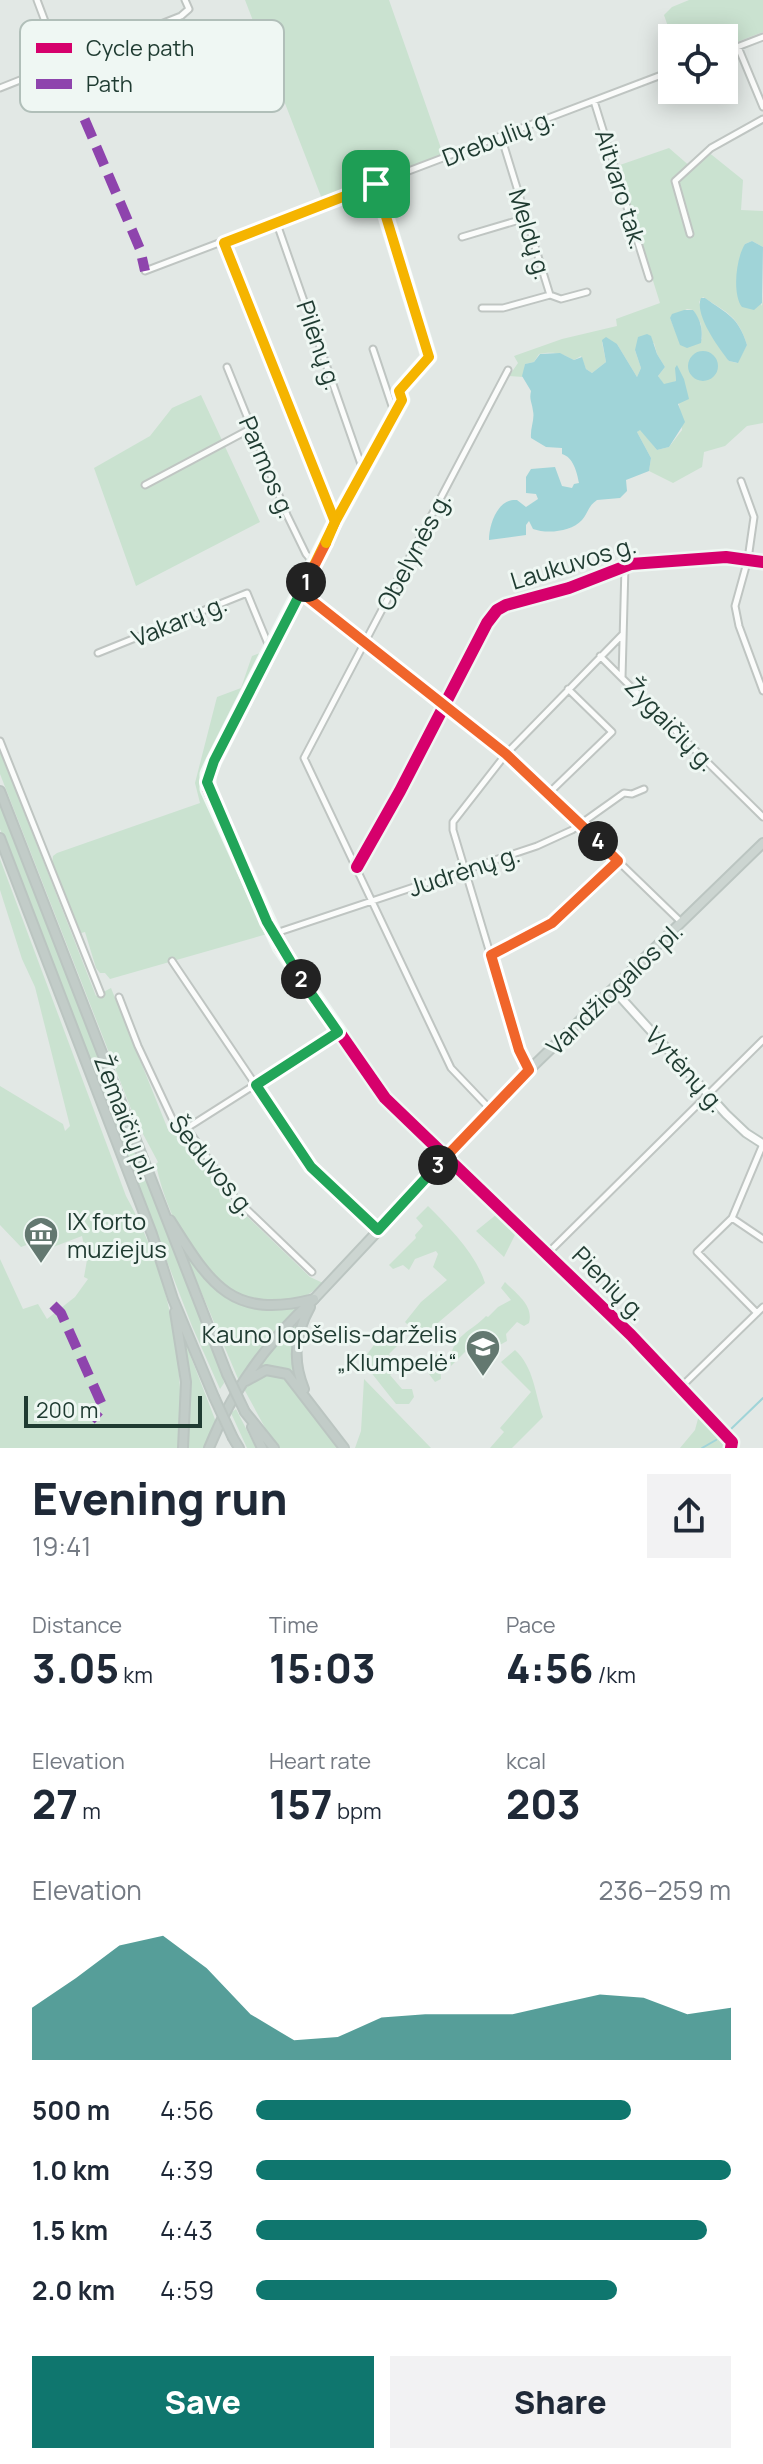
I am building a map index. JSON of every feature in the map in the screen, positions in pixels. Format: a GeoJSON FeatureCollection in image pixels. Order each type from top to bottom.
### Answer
{"type":"FeatureCollection","features":[{"type":"Feature","properties":{"kind":"highway","name":"Žemaičių pl."},"geometry":{"type":"LineString","coordinates":[[0,791],[227,1374],[245,1412],[274,1448]]}},
{"type":"Feature","properties":{"kind":"highway","name":"Žemaičių pl."},"geometry":{"type":"LineString","coordinates":[[0,838],[152,1234],[173,1299],[238,1448]]}},
{"type":"Feature","properties":{"kind":"highway"},"geometry":{"type":"LineString","coordinates":[[160,1202],[194,1258],[226,1293],[264,1307],[314,1299]]}},
{"type":"Feature","properties":{"kind":"highway"},"geometry":{"type":"LineString","coordinates":[[173,1299],[186,1382],[183,1448]]}},
{"type":"Feature","properties":{"kind":"highway"},"geometry":{"type":"LineString","coordinates":[[307,1397],[298,1370],[296,1349],[301,1324],[314,1299]]}},
{"type":"Feature","properties":{"kind":"highway","name":"Vandžiogalos pl."},"geometry":{"type":"LineString","coordinates":[[209,1448],[223,1415],[242,1384],[274,1341],[314,1299]]}},
{"type":"Feature","properties":{"kind":"highway"},"geometry":{"type":"LineString","coordinates":[[242,1384],[266,1370],[280,1371],[292,1379],[307,1397],[344,1448]]}},
{"type":"Feature","properties":{"kind":"highway"},"geometry":{"type":"LineString","coordinates":[[245,1412],[262,1448]]}},
{"type":"Feature","properties":{"kind":"main road","name":"Vandžiogalos pl."},"geometry":{"type":"LineString","coordinates":[[314,1299],[529,1070],[763,843]]}},
{"type":"Feature","properties":{"kind":"main road","name":"Vytėnų g."},"geometry":{"type":"LineString","coordinates":[[613,989],[707,1093],[746,1133],[763,1144]]}},
{"type":"Feature","properties":{"kind":"street"},"geometry":{"type":"LineString","coordinates":[[37,0],[44,20]]}},
{"type":"Feature","properties":{"kind":"street"},"geometry":{"type":"LineString","coordinates":[[171,20],[189,9],[185,0]]}},
{"type":"Feature","properties":{"kind":"street"},"geometry":{"type":"LineString","coordinates":[[763,37],[738,47],[763,107]]}},
{"type":"Feature","properties":{"kind":"street","name":"Drebulių g."},"geometry":{"type":"LineString","coordinates":[[145,271],[658,76]]}},
{"type":"Feature","properties":{"kind":"street"},"geometry":{"type":"LineString","coordinates":[[0,88],[20,80]]}},
{"type":"Feature","properties":{"kind":"street","name":"Aitvaro tak."},"geometry":{"type":"LineString","coordinates":[[594,101],[649,278]]}},
{"type":"Feature","properties":{"kind":"street"},"geometry":{"type":"LineString","coordinates":[[690,234],[675,181],[711,148],[763,119]]}},
{"type":"Feature","properties":{"kind":"street","name":"Meldų g."},"geometry":{"type":"LineString","coordinates":[[501,136],[550,295],[566,298],[587,292]]}},
{"type":"Feature","properties":{"kind":"street","name":"Pienių g."},"geometry":{"type":"LineString","coordinates":[[376,184],[429,352],[427,362],[399,391],[402,400],[335,522],[214,761],[207,782],[273,934],[385,1098],[548,1253],[681,1387],[732,1442],[731,1448]]}},
{"type":"Feature","properties":{"kind":"street"},"geometry":{"type":"LineString","coordinates":[[462,237],[526,218]]}},
{"type":"Feature","properties":{"kind":"street","name":"Pilėnų g."},"geometry":{"type":"LineString","coordinates":[[276,221],[363,470]]}},
{"type":"Feature","properties":{"kind":"street"},"geometry":{"type":"LineString","coordinates":[[224,243],[335,522]]}},
{"type":"Feature","properties":{"kind":"street"},"geometry":{"type":"LineString","coordinates":[[482,308],[503,308],[550,295]]}},
{"type":"Feature","properties":{"kind":"street"},"geometry":{"type":"LineString","coordinates":[[373,349],[394,412]]}},
{"type":"Feature","properties":{"kind":"street","name":"Parmos g."},"geometry":{"type":"LineString","coordinates":[[227,367],[287,515],[306,554],[315,565]]}},
{"type":"Feature","properties":{"kind":"street","name":"Obelynės g."},"geometry":{"type":"LineString","coordinates":[[491,1110],[451,1068],[304,758],[508,370]]}},
{"type":"Feature","properties":{"kind":"street"},"geometry":{"type":"LineString","coordinates":[[145,485],[252,428]]}},
{"type":"Feature","properties":{"kind":"street"},"geometry":{"type":"LineString","coordinates":[[741,481],[754,517],[748,559],[735,606],[739,626],[763,691]]}},
{"type":"Feature","properties":{"kind":"street","name":"Laukuvos g."},"geometry":{"type":"LineString","coordinates":[[357,867],[487,623],[497,610],[640,562],[724,557],[763,562]]}},
{"type":"Feature","properties":{"kind":"street","name":"Žygaičių g."},"geometry":{"type":"LineString","coordinates":[[625,566],[622,678],[763,817]]}},
{"type":"Feature","properties":{"kind":"street"},"geometry":{"type":"LineString","coordinates":[[301,592],[506,754],[681,922]]}},
{"type":"Feature","properties":{"kind":"street","name":"Vakarų g."},"geometry":{"type":"LineString","coordinates":[[98,653],[247,593],[271,651]]}},
{"type":"Feature","properties":{"kind":"street"},"geometry":{"type":"LineString","coordinates":[[529,1070],[519,1050],[464,870],[453,822],[506,754],[623,634]]}},
{"type":"Feature","properties":{"kind":"street"},"geometry":{"type":"LineString","coordinates":[[600,656],[622,678]]}},
{"type":"Feature","properties":{"kind":"street"},"geometry":{"type":"LineString","coordinates":[[549,793],[612,732],[568,689]]}},
{"type":"Feature","properties":{"kind":"street"},"geometry":{"type":"LineString","coordinates":[[0,741],[101,994]]}},
{"type":"Feature","properties":{"kind":"street","name":"Judrėnų g."},"geometry":{"type":"LineString","coordinates":[[273,934],[552,840],[572,830],[624,793],[632,794],[644,789]]}},
{"type":"Feature","properties":{"kind":"street"},"geometry":{"type":"LineString","coordinates":[[491,955],[552,923],[618,861]]}},
{"type":"Feature","properties":{"kind":"street"},"geometry":{"type":"LineString","coordinates":[[172,961],[311,1167],[378,1230]]}},
{"type":"Feature","properties":{"kind":"street","name":"Šeduvos g."},"geometry":{"type":"LineString","coordinates":[[119,997],[177,1129],[187,1128],[236,1199],[312,1272]]}},
{"type":"Feature","properties":{"kind":"street"},"geometry":{"type":"LineString","coordinates":[[187,1128],[338,1032]]}},
{"type":"Feature","properties":{"kind":"street"},"geometry":{"type":"LineString","coordinates":[[548,1253],[763,1040]]}},
{"type":"Feature","properties":{"kind":"street"},"geometry":{"type":"LineString","coordinates":[[757,1313],[697,1252],[732,1218],[763,1144]]}},
{"type":"Feature","properties":{"kind":"street"},"geometry":{"type":"LineString","coordinates":[[732,1218],[763,1239]]}},
{"type":"Feature","properties":{"kind":"street"},"geometry":{"type":"LineString","coordinates":[[681,1387],[763,1307]]}},
{"type":"Feature","properties":{"kind":"green space"},"geometry":{"type":"Polygon","coordinates":[[[245,0],[389,0],[443,154],[322,199],[284,101],[284,20],[253,20],[245,0]]]}},
{"type":"Feature","properties":{"kind":"green space"},"geometry":{"type":"Polygon","coordinates":[[[689,0],[763,0],[763,32],[738,42],[738,24],[667,24],[664,15],[672,7],[689,0]]]}},
{"type":"Feature","properties":{"kind":"green space"},"geometry":{"type":"Polygon","coordinates":[[[669,148],[692,168],[707,151],[743,180],[741,210],[763,211],[763,247],[752,241],[745,244],[738,265],[762,306],[763,296],[763,423],[747,426],[725,446],[704,452],[702,467],[673,483],[649,471],[651,458],[637,432],[640,429],[657,450],[669,447],[682,430],[675,368],[676,381],[664,385],[658,376],[665,367],[654,343],[635,350],[641,368],[637,377],[617,344],[602,342],[606,362],[592,373],[586,369],[581,356],[574,360],[549,353],[539,354],[534,362],[525,364],[523,377],[509,376],[518,363],[514,356],[562,339],[617,326],[616,319],[660,303],[617,166],[669,148]],[[703,297],[699,302],[713,338],[729,361],[737,363],[747,345],[740,328],[726,312],[703,297]],[[687,309],[670,318],[681,345],[702,339],[701,324],[693,310],[687,309]]]}},
{"type":"Feature","properties":{"kind":"green space"},"geometry":{"type":"Polygon","coordinates":[[[201,395],[260,522],[136,586],[94,468],[150,436],[172,408],[201,395]]]}},
{"type":"Feature","properties":{"kind":"green space"},"geometry":{"type":"Polygon","coordinates":[[[268,650],[202,775],[204,790],[267,934],[110,979],[96,968],[85,932],[81,933],[52,864],[53,856],[200,803],[195,783],[217,697],[241,688],[252,656],[268,650]]]}},
{"type":"Feature","properties":{"kind":"green space"},"geometry":{"type":"Polygon","coordinates":[[[0,750],[96,996],[111,988],[169,1132],[189,1132],[228,1198],[310,1277],[323,1283],[308,1294],[293,1300],[272,1302],[235,1295],[210,1276],[189,1248],[172,1213],[160,1179],[158,1162],[135,1119],[0,774],[0,750]]]}},
{"type":"Feature","properties":{"kind":"green space"},"geometry":{"type":"Polygon","coordinates":[[[0,805],[223,1378],[220,1389],[192,1326],[0,829],[0,805]]]}},
{"type":"Feature","properties":{"kind":"green space"},"geometry":{"type":"Polygon","coordinates":[[[0,859],[126,1196],[154,1257],[164,1288],[180,1381],[181,1448],[0,1448],[0,1259],[23,1309],[38,1304],[47,1319],[75,1297],[88,1279],[84,1277],[87,1260],[82,1236],[53,1247],[48,1237],[21,1247],[0,1225],[0,1086],[63,1124],[65,1131],[70,1126],[35,987],[22,959],[0,890],[0,859]]]}},
{"type":"Feature","properties":{"kind":"green space"},"geometry":{"type":"Polygon","coordinates":[[[428,1206],[469,1251],[485,1283],[433,1327],[415,1332],[405,1322],[421,1302],[447,1280],[433,1267],[438,1254],[436,1251],[415,1259],[409,1270],[403,1265],[393,1269],[389,1265],[416,1238],[423,1226],[416,1218],[428,1206]]]}},
{"type":"Feature","properties":{"kind":"green space"},"geometry":{"type":"Polygon","coordinates":[[[497,1214],[516,1233],[504,1257],[476,1231],[497,1214]]]}},
{"type":"Feature","properties":{"kind":"green space"},"geometry":{"type":"Polygon","coordinates":[[[189,1254],[213,1282],[235,1300],[262,1308],[299,1307],[239,1381],[186,1256],[189,1254]]]}},
{"type":"Feature","properties":{"kind":"green space"},"geometry":{"type":"Polygon","coordinates":[[[505,1282],[527,1305],[529,1323],[524,1326],[517,1322],[506,1334],[507,1341],[489,1351],[477,1340],[451,1366],[453,1348],[462,1336],[511,1300],[501,1288],[505,1282]]]}},
{"type":"Feature","properties":{"kind":"green space"},"geometry":{"type":"Polygon","coordinates":[[[301,1314],[291,1357],[295,1376],[281,1367],[255,1368],[301,1314]]]}},
{"type":"Feature","properties":{"kind":"green space"},"geometry":{"type":"Polygon","coordinates":[[[184,1339],[216,1422],[204,1448],[186,1448],[190,1409],[184,1339]]]}},
{"type":"Feature","properties":{"kind":"green space"},"geometry":{"type":"Polygon","coordinates":[[[395,1342],[398,1345],[389,1354],[400,1367],[390,1375],[402,1389],[412,1389],[414,1397],[409,1404],[396,1404],[362,1361],[374,1345],[395,1342]]]}},
{"type":"Feature","properties":{"kind":"green space"},"geometry":{"type":"Polygon","coordinates":[[[515,1350],[530,1373],[543,1417],[512,1448],[490,1448],[504,1432],[500,1428],[531,1392],[501,1362],[515,1350]]]}},
{"type":"Feature","properties":{"kind":"green space"},"geometry":{"type":"Polygon","coordinates":[[[437,1354],[441,1379],[435,1382],[426,1370],[426,1363],[437,1354]]]}},
{"type":"Feature","properties":{"kind":"green space"},"geometry":{"type":"Polygon","coordinates":[[[272,1372],[290,1380],[338,1448],[279,1448],[244,1389],[256,1378],[272,1372]]]}},
{"type":"Feature","properties":{"kind":"green space"},"geometry":{"type":"Polygon","coordinates":[[[364,1379],[431,1448],[355,1448],[361,1431],[364,1379]]]}},
{"type":"Feature","properties":{"kind":"green space"},"geometry":{"type":"Polygon","coordinates":[[[236,1409],[256,1448],[247,1448],[231,1413],[236,1409]]]}},
{"type":"Feature","properties":{"kind":"green space"},"geometry":{"type":"Polygon","coordinates":[[[699,1415],[728,1448],[680,1448],[695,1430],[699,1415]]]}},
{"type":"Feature","properties":{"kind":"water"},"geometry":{"type":"Polygon","coordinates":[[[752,241],[763,247],[762,303],[754,310],[742,307],[736,285],[742,250],[745,244],[752,241]]]}},
{"type":"Feature","properties":{"kind":"water"},"geometry":{"type":"Polygon","coordinates":[[[701,298],[726,312],[740,328],[747,345],[738,363],[729,361],[708,330],[701,313],[701,298]]]}},
{"type":"Feature","properties":{"kind":"water"},"geometry":{"type":"Polygon","coordinates":[[[693,310],[701,329],[701,343],[687,348],[680,345],[670,318],[672,314],[693,310]]]}},
{"type":"Feature","properties":{"kind":"water"},"geometry":{"type":"Polygon","coordinates":[[[651,336],[665,367],[658,376],[664,384],[676,381],[677,365],[689,399],[678,404],[685,422],[669,447],[657,450],[640,430],[637,432],[651,458],[649,471],[626,480],[627,491],[620,498],[597,500],[582,520],[565,529],[539,531],[533,529],[529,521],[526,535],[489,540],[493,520],[505,503],[517,500],[526,507],[538,499],[536,494],[526,493],[526,477],[531,469],[555,467],[562,486],[572,488],[579,483],[574,466],[562,454],[562,448],[546,447],[531,438],[531,391],[522,376],[525,364],[534,362],[540,354],[560,353],[574,360],[582,357],[586,369],[592,373],[606,362],[602,340],[606,337],[617,344],[637,377],[641,368],[635,350],[638,337],[651,336]]]}},
{"type":"Feature","properties":{"kind":"water"},"geometry":{"type":"Polygon","coordinates":[[[703,351],[709,352],[717,360],[717,372],[709,380],[703,381],[697,380],[689,372],[688,366],[689,360],[697,352],[703,351]]]}},
{"type":"Feature","properties":{"kind":"waterway"},"geometry":{"type":"LineString","coordinates":[[731,1429],[763,1398]]}},
{"type":"Feature","properties":{"kind":"waterway"},"geometry":{"type":"LineString","coordinates":[[702,1448],[716,1440]]}},
{"type":"Feature","properties":{"kind":"marked path"},"geometry":{"type":"LineString","coordinates":[[81,112],[140,249],[145,271]]}},
{"type":"Feature","properties":{"kind":"marked path"},"geometry":{"type":"LineString","coordinates":[[53,1305],[61,1313],[103,1407],[91,1420]]}},
{"type":"Feature","properties":{"kind":"cycle path"},"geometry":{"type":"LineString","coordinates":[[376,184],[429,357],[399,391],[402,400],[335,522],[214,761],[208,774],[208,789],[280,947],[385,1098],[631,1335],[732,1442],[731,1448]]}},
{"type":"Feature","properties":{"kind":"cycle path"},"geometry":{"type":"LineString","coordinates":[[357,867],[487,623],[497,610],[569,588],[631,564],[726,557],[763,562]]}},
{"type":"Feature","properties":{"kind":"place","name":"IX forto muziejus"},"geometry":{"type":"Point","coordinates":[41,1265]}},
{"type":"Feature","properties":{"kind":"place","name":"Kauno lopšelis-darželis „Klumpelė“"},"geometry":{"type":"Point","coordinates":[483,1378]}},
{"type":"Feature","properties":{"kind":"route"},"geometry":{"type":"LineString","coordinates":[[376,184],[224,243],[335,522],[301,592],[506,754],[618,861],[552,923],[491,955],[519,1050],[529,1070],[378,1230],[311,1167],[256,1085],[338,1032],[280,947],[207,782],[214,761],[335,522],[402,400],[399,391],[429,357],[376,184]]}}]}
